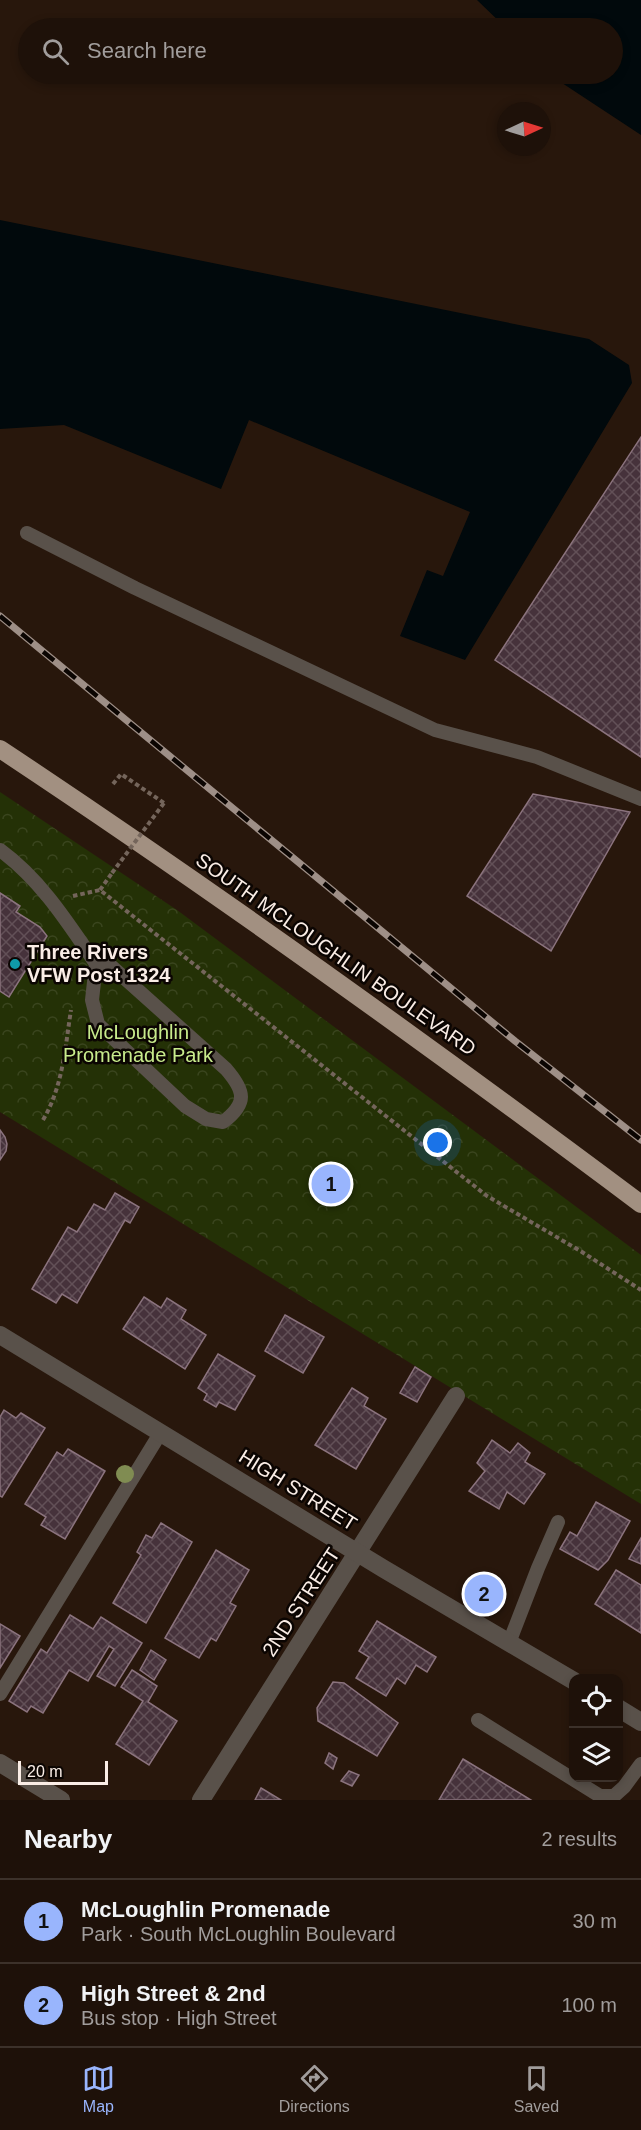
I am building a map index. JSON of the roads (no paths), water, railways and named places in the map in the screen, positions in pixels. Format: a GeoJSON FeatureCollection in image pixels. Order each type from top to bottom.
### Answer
{"type":"FeatureCollection","features":[{"type":"Feature","properties":{"kind":"highway","name":"SOUTH MCLOUGHLIN BOULEVARD"},"geometry":{"type":"LineString","coordinates":[[0,749],[212,893],[393,1020],[641,1204]]}},
{"type":"Feature","properties":{"kind":"street","name":"HIGH STREET"},"geometry":{"type":"LineString","coordinates":[[0,1335],[569,1679]]}},
{"type":"Feature","properties":{"kind":"street","name":"2ND STREET"},"geometry":{"type":"LineString","coordinates":[[201,1800],[456,1396]]}},
{"type":"Feature","properties":{"kind":"street"},"geometry":{"type":"LineString","coordinates":[[623,1711],[641,1722]]}},
{"type":"Feature","properties":{"kind":"street"},"geometry":{"type":"LineString","coordinates":[[0,1763],[61,1800]]}},
{"type":"Feature","properties":{"kind":"lane"},"geometry":{"type":"LineString","coordinates":[[27,533],[135,588],[435,730],[537,757],[641,799]]}},
{"type":"Feature","properties":{"kind":"lane"},"geometry":{"type":"LineString","coordinates":[[0,850],[52,900],[96,964],[92,1000],[98,1024],[185,1106],[206,1119],[223,1122],[232,1115],[241,1100],[239,1084],[226,1069],[111,966],[96,964]]}},
{"type":"Feature","properties":{"kind":"lane"},"geometry":{"type":"LineString","coordinates":[[0,1694],[161,1432]]}},
{"type":"Feature","properties":{"kind":"lane"},"geometry":{"type":"LineString","coordinates":[[509,1643],[558,1522]]}},
{"type":"Feature","properties":{"kind":"lane"},"geometry":{"type":"LineString","coordinates":[[478,1720],[600,1796],[614,1796],[624,1787],[641,1764]]}},
{"type":"Feature","properties":{"kind":"railway"},"geometry":{"type":"LineString","coordinates":[[0,616],[515,1041],[641,1140]]}},
{"type":"Feature","properties":{"kind":"place","name":"Three Rivers VFW Post 1324"},"geometry":{"type":"Point","coordinates":[15,964]}},
{"type":"Feature","properties":{"kind":"place","name":"McLoughlin Promenade"},"geometry":{"type":"Point","coordinates":[331,1184]}},
{"type":"Feature","properties":{"kind":"place","name":"High Street & 2nd"},"geometry":{"type":"Point","coordinates":[484,1594]}},
{"type":"Feature","properties":{"kind":"park label","name":"McLoughlin Promenade Park"},"geometry":{"type":"Point","coordinates":[138,1044]}}]}
